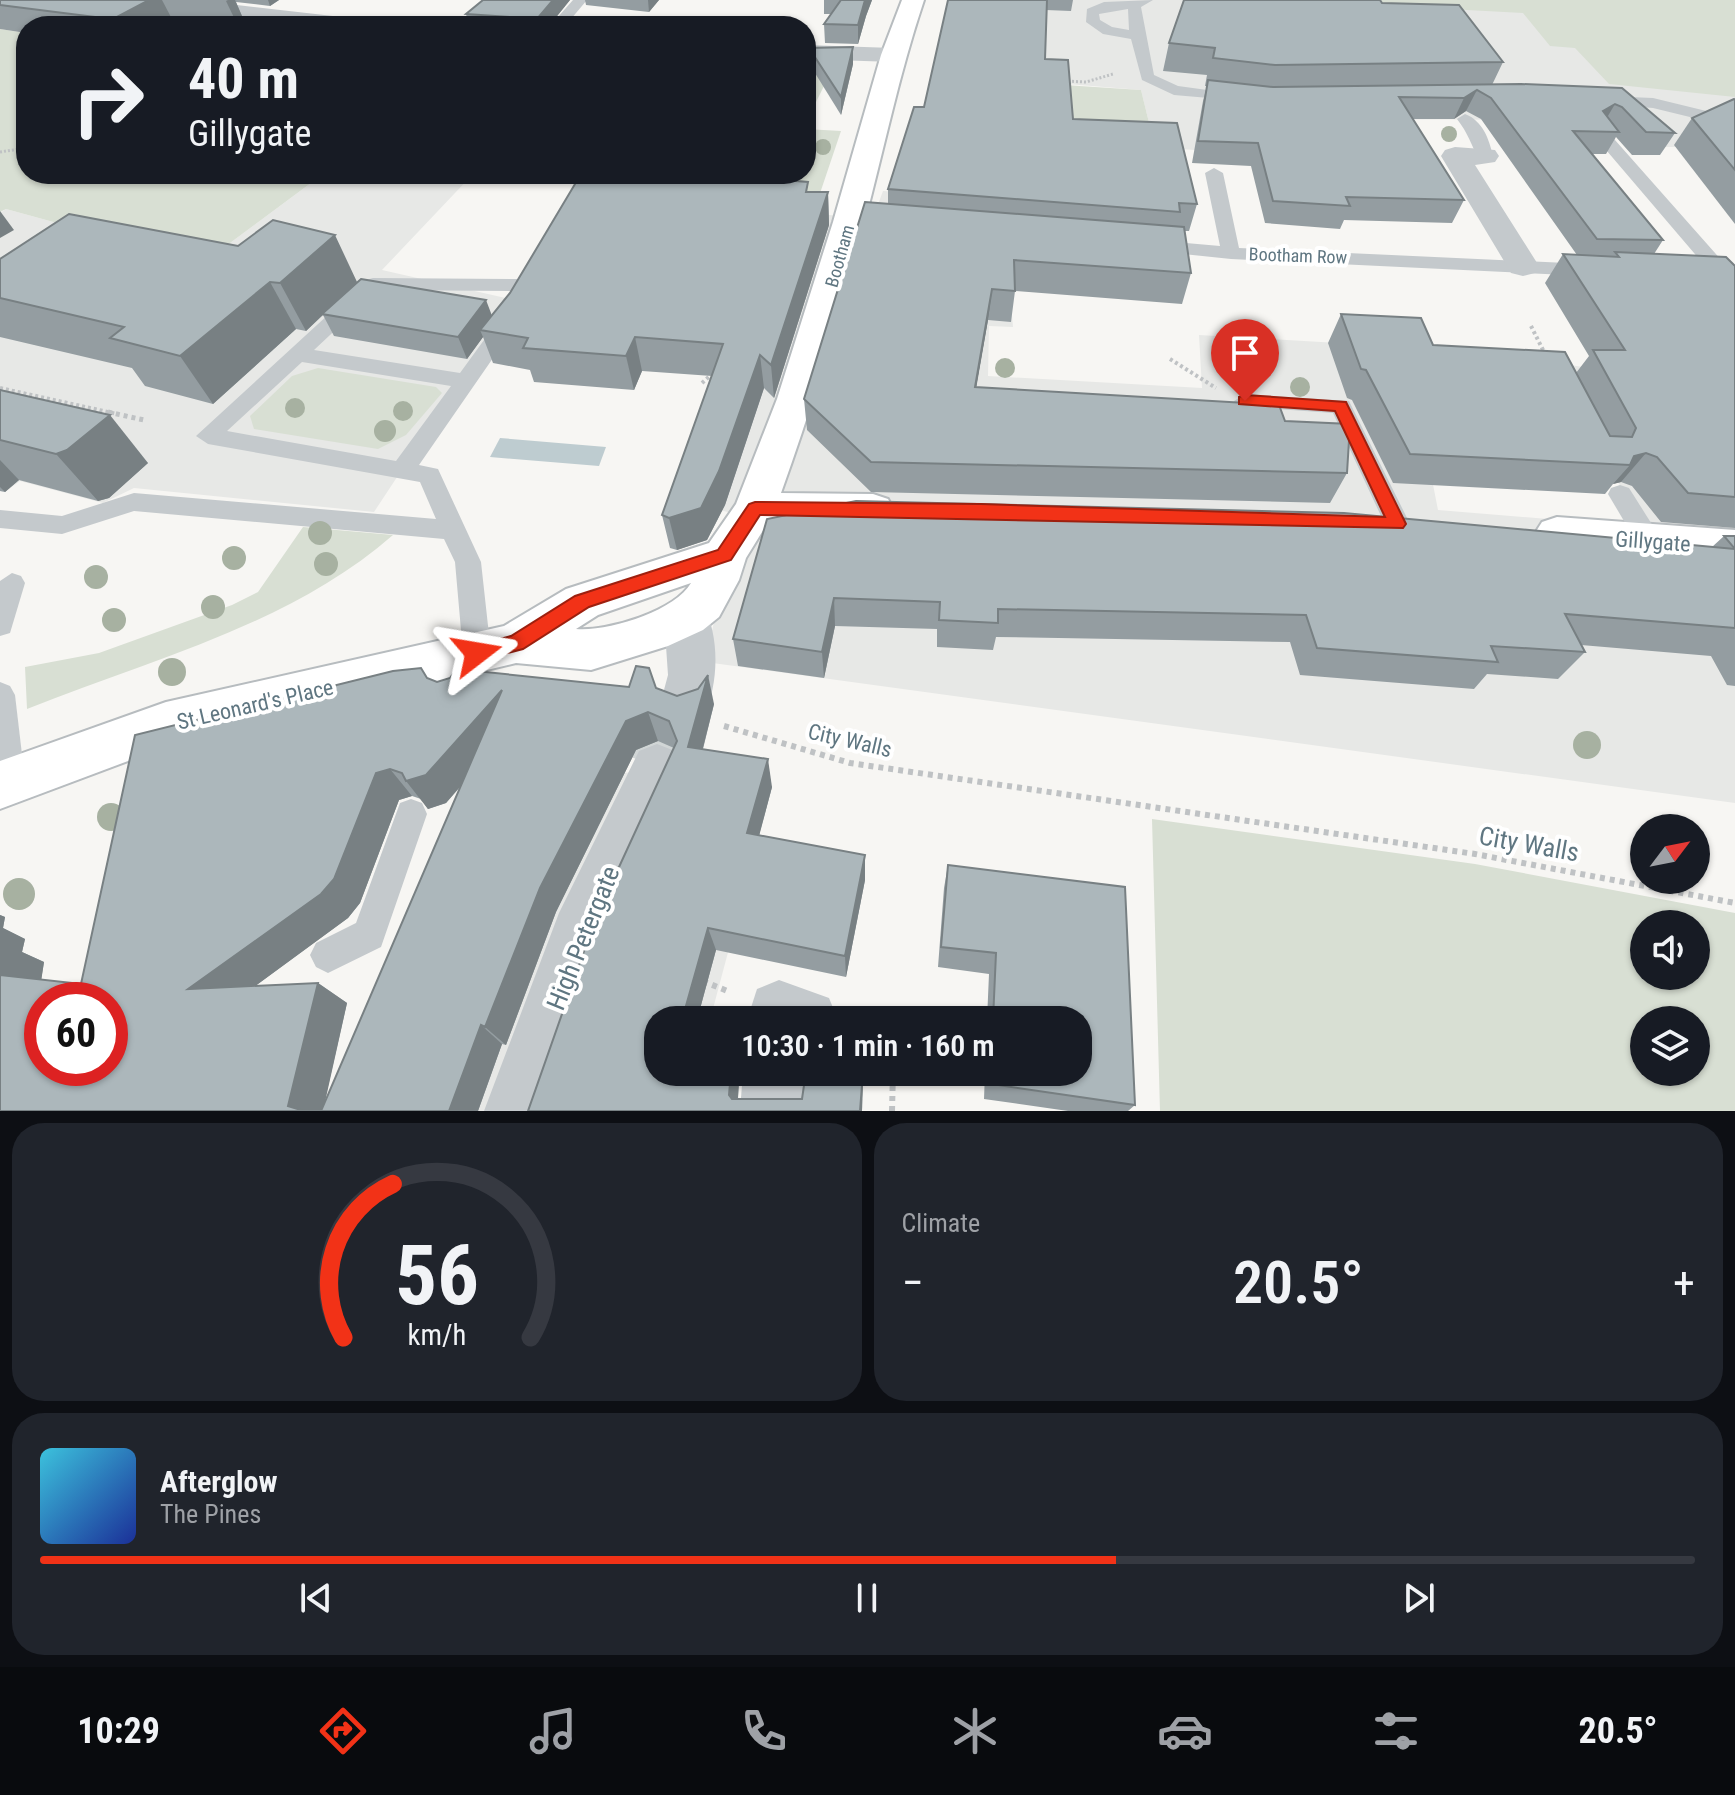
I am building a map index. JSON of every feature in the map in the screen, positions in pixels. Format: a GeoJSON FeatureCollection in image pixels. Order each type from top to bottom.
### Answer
{"type":"FeatureCollection","features":[{"type":"Feature","properties":{"kind":"main road","name":"Bootham"},"geometry":{"type":"LineString","coordinates":[[755,508],[862,223],[893,55],[913,0]]}},
{"type":"Feature","properties":{"kind":"main road"},"geometry":{"type":"LineString","coordinates":[[687,617],[703,604],[717,580],[725,555],[755,508],[909,510]]}},
{"type":"Feature","properties":{"kind":"main road"},"geometry":{"type":"LineString","coordinates":[[1349,522],[1438,526]]}},
{"type":"Feature","properties":{"kind":"main road","name":"Gillygate"},"geometry":{"type":"LineString","coordinates":[[1525,531],[1735,547]]}},
{"type":"Feature","properties":{"kind":"main road","name":"St Leonard's Place"},"geometry":{"type":"LineString","coordinates":[[483,664],[582,602],[725,555]]}},
{"type":"Feature","properties":{"kind":"main road","name":"St Leonard's Place"},"geometry":{"type":"LineString","coordinates":[[5,782],[166,724],[483,664],[591,650],[687,617]]}},
{"type":"Feature","properties":{"kind":"street"},"geometry":{"type":"LineString","coordinates":[[134,0],[272,16]]}},
{"type":"Feature","properties":{"kind":"street"},"geometry":{"type":"LineString","coordinates":[[816,52],[893,55]]}},
{"type":"Feature","properties":{"kind":"street"},"geometry":{"type":"LineString","coordinates":[[1485,156],[1455,156],[1523,266]]}},
{"type":"Feature","properties":{"kind":"street"},"geometry":{"type":"LineString","coordinates":[[687,617],[698,712]]}},
{"type":"Feature","properties":{"kind":"street","name":"High Petergate"},"geometry":{"type":"LineString","coordinates":[[517,1111],[580,934],[657,768]]}},
{"type":"Feature","properties":{"kind":"street"},"geometry":{"type":"LineString","coordinates":[[773,1111],[774,1086]]}},
{"type":"Feature","properties":{"kind":"lane"},"geometry":{"type":"LineString","coordinates":[[566,16],[580,0]]}},
{"type":"Feature","properties":{"kind":"lane"},"geometry":{"type":"LineString","coordinates":[[1137,36],[1108,31],[1093,22],[1092,12],[1104,6],[1140,2],[1137,36],[1147,77],[1174,90],[1253,100]]}},
{"type":"Feature","properties":{"kind":"lane"},"geometry":{"type":"LineString","coordinates":[[1591,101],[1653,103],[1735,123]]}},
{"type":"Feature","properties":{"kind":"lane"},"geometry":{"type":"LineString","coordinates":[[1465,119],[1480,136],[1485,156]]}},
{"type":"Feature","properties":{"kind":"lane"},"geometry":{"type":"LineString","coordinates":[[1601,134],[1716,266],[1704,276],[1727,294]]}},
{"type":"Feature","properties":{"kind":"lane"},"geometry":{"type":"LineString","coordinates":[[1214,173],[1231,253]]}},
{"type":"Feature","properties":{"kind":"lane","name":"Bootham Row"},"geometry":{"type":"LineString","coordinates":[[1136,245],[1231,253],[1601,270]]}},
{"type":"Feature","properties":{"kind":"lane"},"geometry":{"type":"LineString","coordinates":[[402,470],[521,303],[522,285],[373,284],[208,436],[429,475],[468,562],[483,664]]}},
{"type":"Feature","properties":{"kind":"lane"},"geometry":{"type":"LineString","coordinates":[[297,354],[466,381]]}},
{"type":"Feature","properties":{"kind":"lane"},"geometry":{"type":"LineString","coordinates":[[1245,401],[1341,406],[1397,524]]}},
{"type":"Feature","properties":{"kind":"lane"},"geometry":{"type":"LineString","coordinates":[[1620,494],[1649,541]]}},
{"type":"Feature","properties":{"kind":"lane"},"geometry":{"type":"LineString","coordinates":[[0,519],[62,525],[134,502],[453,530]]}},
{"type":"Feature","properties":{"kind":"lane"},"geometry":{"type":"LineString","coordinates":[[0,625],[12,583]]}},
{"type":"Feature","properties":{"kind":"lane"},"geometry":{"type":"LineString","coordinates":[[0,695],[5,782]]}},
{"type":"Feature","properties":{"kind":"lane"},"geometry":{"type":"LineString","coordinates":[[328,955],[369,935],[411,814]]}},
{"type":"Feature","properties":{"kind":"path"},"geometry":{"type":"LineString","coordinates":[[1055,81],[1086,82],[1131,69],[1142,58]]}},
{"type":"Feature","properties":{"kind":"path"},"geometry":{"type":"LineString","coordinates":[[1531,326],[1549,362]]}},
{"type":"Feature","properties":{"kind":"path"},"geometry":{"type":"LineString","coordinates":[[1170,359],[1201,382],[1245,401]]}},
{"type":"Feature","properties":{"kind":"path"},"geometry":{"type":"LineString","coordinates":[[702,383],[712,373]]}},
{"type":"Feature","properties":{"kind":"path"},"geometry":{"type":"LineString","coordinates":[[0,388],[144,420]]}},
{"type":"Feature","properties":{"kind":"path"},"geometry":{"type":"LineString","coordinates":[[565,704],[620,711],[618,714]]}},
{"type":"Feature","properties":{"kind":"path","name":"City Walls"},"geometry":{"type":"LineString","coordinates":[[698,712],[850,763],[1475,854],[1735,903]]}},
{"type":"Feature","properties":{"kind":"path"},"geometry":{"type":"LineString","coordinates":[[892,1111],[893,1086]]}},
{"type":"Feature","properties":{"kind":"shaded area"},"geometry":{"type":"Polygon","coordinates":[[[1010,0],[1735,0],[1735,147],[1647,147],[1621,120],[1308,119],[1221,152],[1155,147],[1141,90],[1043,82],[1010,0]]]}},
{"type":"Feature","properties":{"kind":"shaded area"},"geometry":{"type":"Polygon","coordinates":[[[1279,0],[1735,0],[1735,97],[1609,84],[1575,48],[1550,46],[1523,13],[1279,0]]]}},
{"type":"Feature","properties":{"kind":"shaded area"},"geometry":{"type":"Polygon","coordinates":[[[0,29],[16,31],[16,184],[310,184],[203,263],[6,209],[0,212],[0,29]]]}},
{"type":"Feature","properties":{"kind":"shaded area"},"geometry":{"type":"Polygon","coordinates":[[[816,70],[830,74],[816,102],[816,70]]]}},
{"type":"Feature","properties":{"kind":"shaded area"},"geometry":{"type":"Polygon","coordinates":[[[1064,85],[1141,90],[1155,147],[1069,144],[1064,85]]]}},
{"type":"Feature","properties":{"kind":"shaded area"},"geometry":{"type":"Polygon","coordinates":[[[816,130],[841,131],[813,214],[790,184],[816,184],[816,130]]]}},
{"type":"Feature","properties":{"kind":"shaded area"},"geometry":{"type":"Polygon","coordinates":[[[310,184],[464,184],[382,270],[514,300],[374,512],[134,488],[103,503],[20,481],[5,492],[0,491],[0,213],[6,209],[203,263],[310,184]]]}},
{"type":"Feature","properties":{"kind":"shaded area"},"geometry":{"type":"Polygon","coordinates":[[[883,191],[990,197],[1010,293],[1013,327],[989,326],[988,376],[1202,388],[1199,335],[1406,347],[1438,510],[1644,527],[1549,362],[1735,389],[1735,803],[705,662],[738,515],[692,502],[785,212],[873,218],[883,191]]]}},
{"type":"Feature","properties":{"kind":"shaded area"},"geometry":{"type":"Polygon","coordinates":[[[318,368],[436,387],[442,393],[406,435],[378,449],[254,429],[250,416],[292,376],[318,368]]]}},
{"type":"Feature","properties":{"kind":"shaded area"},"geometry":{"type":"Polygon","coordinates":[[[500,438],[606,447],[599,466],[490,457],[500,438]]]}},
{"type":"Feature","properties":{"kind":"shaded area"},"geometry":{"type":"Polygon","coordinates":[[[303,527],[393,535],[353,566],[265,616],[171,656],[27,709],[25,667],[99,653],[232,605],[258,592],[303,527]]]}},
{"type":"Feature","properties":{"kind":"shaded area"},"geometry":{"type":"Polygon","coordinates":[[[672,771],[772,787],[714,1006],[644,1006],[644,1086],[692,1086],[686,1111],[350,1111],[403,1001],[470,837],[497,839],[532,776],[672,771]]]}},
{"type":"Feature","properties":{"kind":"shaded area"},"geometry":{"type":"Polygon","coordinates":[[[1152,819],[1475,864],[1735,913],[1735,1111],[1160,1111],[1152,819]]]}},
{"type":"Feature","properties":{"kind":"building"},"geometry":{"type":"Polygon","coordinates":[[[0,0],[149,0],[119,16],[87,16],[0,5],[0,0]]]}},
{"type":"Feature","properties":{"kind":"building"},"geometry":{"type":"Polygon","coordinates":[[[483,0],[553,0],[540,16],[466,14],[483,0]]]}},
{"type":"Feature","properties":{"kind":"building"},"geometry":{"type":"Polygon","coordinates":[[[841,0],[865,0],[858,25],[824,24],[841,0]]]}},
{"type":"Feature","properties":{"kind":"building"},"geometry":{"type":"Polygon","coordinates":[[[948,0],[1047,0],[1045,59],[1068,60],[1073,119],[1177,123],[1197,204],[1179,203],[1180,212],[888,189],[914,107],[924,107],[948,0]]]}},
{"type":"Feature","properties":{"kind":"building"},"geometry":{"type":"Polygon","coordinates":[[[1184,0],[1380,0],[1382,3],[1459,5],[1503,62],[1275,65],[1213,58],[1215,48],[1169,43],[1184,0]]]}},
{"type":"Feature","properties":{"kind":"building"},"geometry":{"type":"Polygon","coordinates":[[[853,47],[841,97],[816,59],[816,48],[853,47]]]}},
{"type":"Feature","properties":{"kind":"building"},"geometry":{"type":"Polygon","coordinates":[[[1208,80],[1273,87],[1521,84],[1622,88],[1675,133],[1646,132],[1622,107],[1615,104],[1603,111],[1619,132],[1573,131],[1663,240],[1597,239],[1491,98],[1477,90],[1464,98],[1399,97],[1464,200],[1346,197],[1350,206],[1273,201],[1258,143],[1198,141],[1208,80]]]}},
{"type":"Feature","properties":{"kind":"building"},"geometry":{"type":"Polygon","coordinates":[[[1735,100],[1735,170],[1692,118],[1735,100]]]}},
{"type":"Feature","properties":{"kind":"building"},"geometry":{"type":"Polygon","coordinates":[[[575,184],[808,184],[806,192],[828,192],[771,365],[760,355],[719,471],[701,508],[669,518],[662,515],[723,344],[635,337],[626,356],[523,348],[528,338],[480,330],[510,293],[575,184]]]}},
{"type":"Feature","properties":{"kind":"building"},"geometry":{"type":"Polygon","coordinates":[[[865,202],[1184,227],[1191,273],[1014,260],[1015,291],[992,289],[975,387],[1279,405],[1285,421],[1350,424],[1347,473],[871,462],[804,399],[865,202]]]}},
{"type":"Feature","properties":{"kind":"building"},"geometry":{"type":"Polygon","coordinates":[[[69,214],[238,246],[273,220],[335,235],[280,283],[270,282],[180,356],[110,338],[124,327],[0,298],[0,259],[69,214]]]}},
{"type":"Feature","properties":{"kind":"building"},"geometry":{"type":"Polygon","coordinates":[[[1615,252],[1726,257],[1735,266],[1735,497],[1688,493],[1657,457],[1646,453],[1634,456],[1630,465],[1410,454],[1366,370],[1361,369],[1341,314],[1421,318],[1433,345],[1565,352],[1610,436],[1632,437],[1636,428],[1593,350],[1625,350],[1563,254],[1619,257],[1615,252]]]}},
{"type":"Feature","properties":{"kind":"building"},"geometry":{"type":"Polygon","coordinates":[[[361,279],[486,300],[458,337],[322,314],[361,279]]]}},
{"type":"Feature","properties":{"kind":"building"},"geometry":{"type":"Polygon","coordinates":[[[0,390],[110,415],[67,450],[56,454],[0,440],[0,390]]]}},
{"type":"Feature","properties":{"kind":"building"},"geometry":{"type":"Polygon","coordinates":[[[856,501],[1344,513],[1735,549],[1735,628],[1565,614],[1585,652],[1491,646],[1498,662],[1317,648],[1306,615],[998,609],[998,623],[939,620],[940,602],[834,598],[822,652],[733,639],[767,519],[856,501]]]}},
{"type":"Feature","properties":{"kind":"building"},"geometry":{"type":"Polygon","coordinates":[[[1724,536],[1735,536],[1735,549],[1724,536]]]}},
{"type":"Feature","properties":{"kind":"building"},"geometry":{"type":"Polygon","coordinates":[[[636,666],[649,668],[656,688],[677,696],[698,689],[708,675],[688,747],[768,759],[747,833],[865,855],[845,956],[708,928],[686,1006],[644,1006],[644,1086],[730,1086],[732,1099],[802,1099],[804,1086],[862,1086],[860,1111],[528,1111],[596,917],[677,741],[669,721],[648,712],[626,721],[540,888],[485,1027],[481,1025],[449,1111],[321,1111],[502,690],[426,775],[406,781],[402,773],[390,769],[376,773],[334,879],[321,894],[188,989],[318,983],[288,1106],[304,1111],[0,1111],[0,975],[63,982],[24,982],[24,1086],[128,1086],[128,982],[81,982],[135,735],[393,671],[421,668],[427,678],[437,682],[450,678],[456,669],[629,687],[636,666]]]}},
{"type":"Feature","properties":{"kind":"building"},"geometry":{"type":"Polygon","coordinates":[[[948,865],[1125,887],[1135,1105],[1005,1086],[1092,1086],[1092,1006],[994,1006],[996,953],[941,947],[948,865]]]}},
{"type":"Feature","properties":{"kind":"tunnel"},"geometry":{"type":"LineString","coordinates":[[679,717],[686,701]]}},
{"type":"Feature","properties":{"kind":"tunnel"},"geometry":{"type":"LineString","coordinates":[[657,768],[680,715]]}},
{"type":"Feature","properties":{"kind":"route"},"geometry":{"type":"LineString","coordinates":[[477,653],[516,643],[582,602],[725,555],[743,532],[755,508],[981,511],[1397,524],[1341,406],[1245,401]]}}]}
